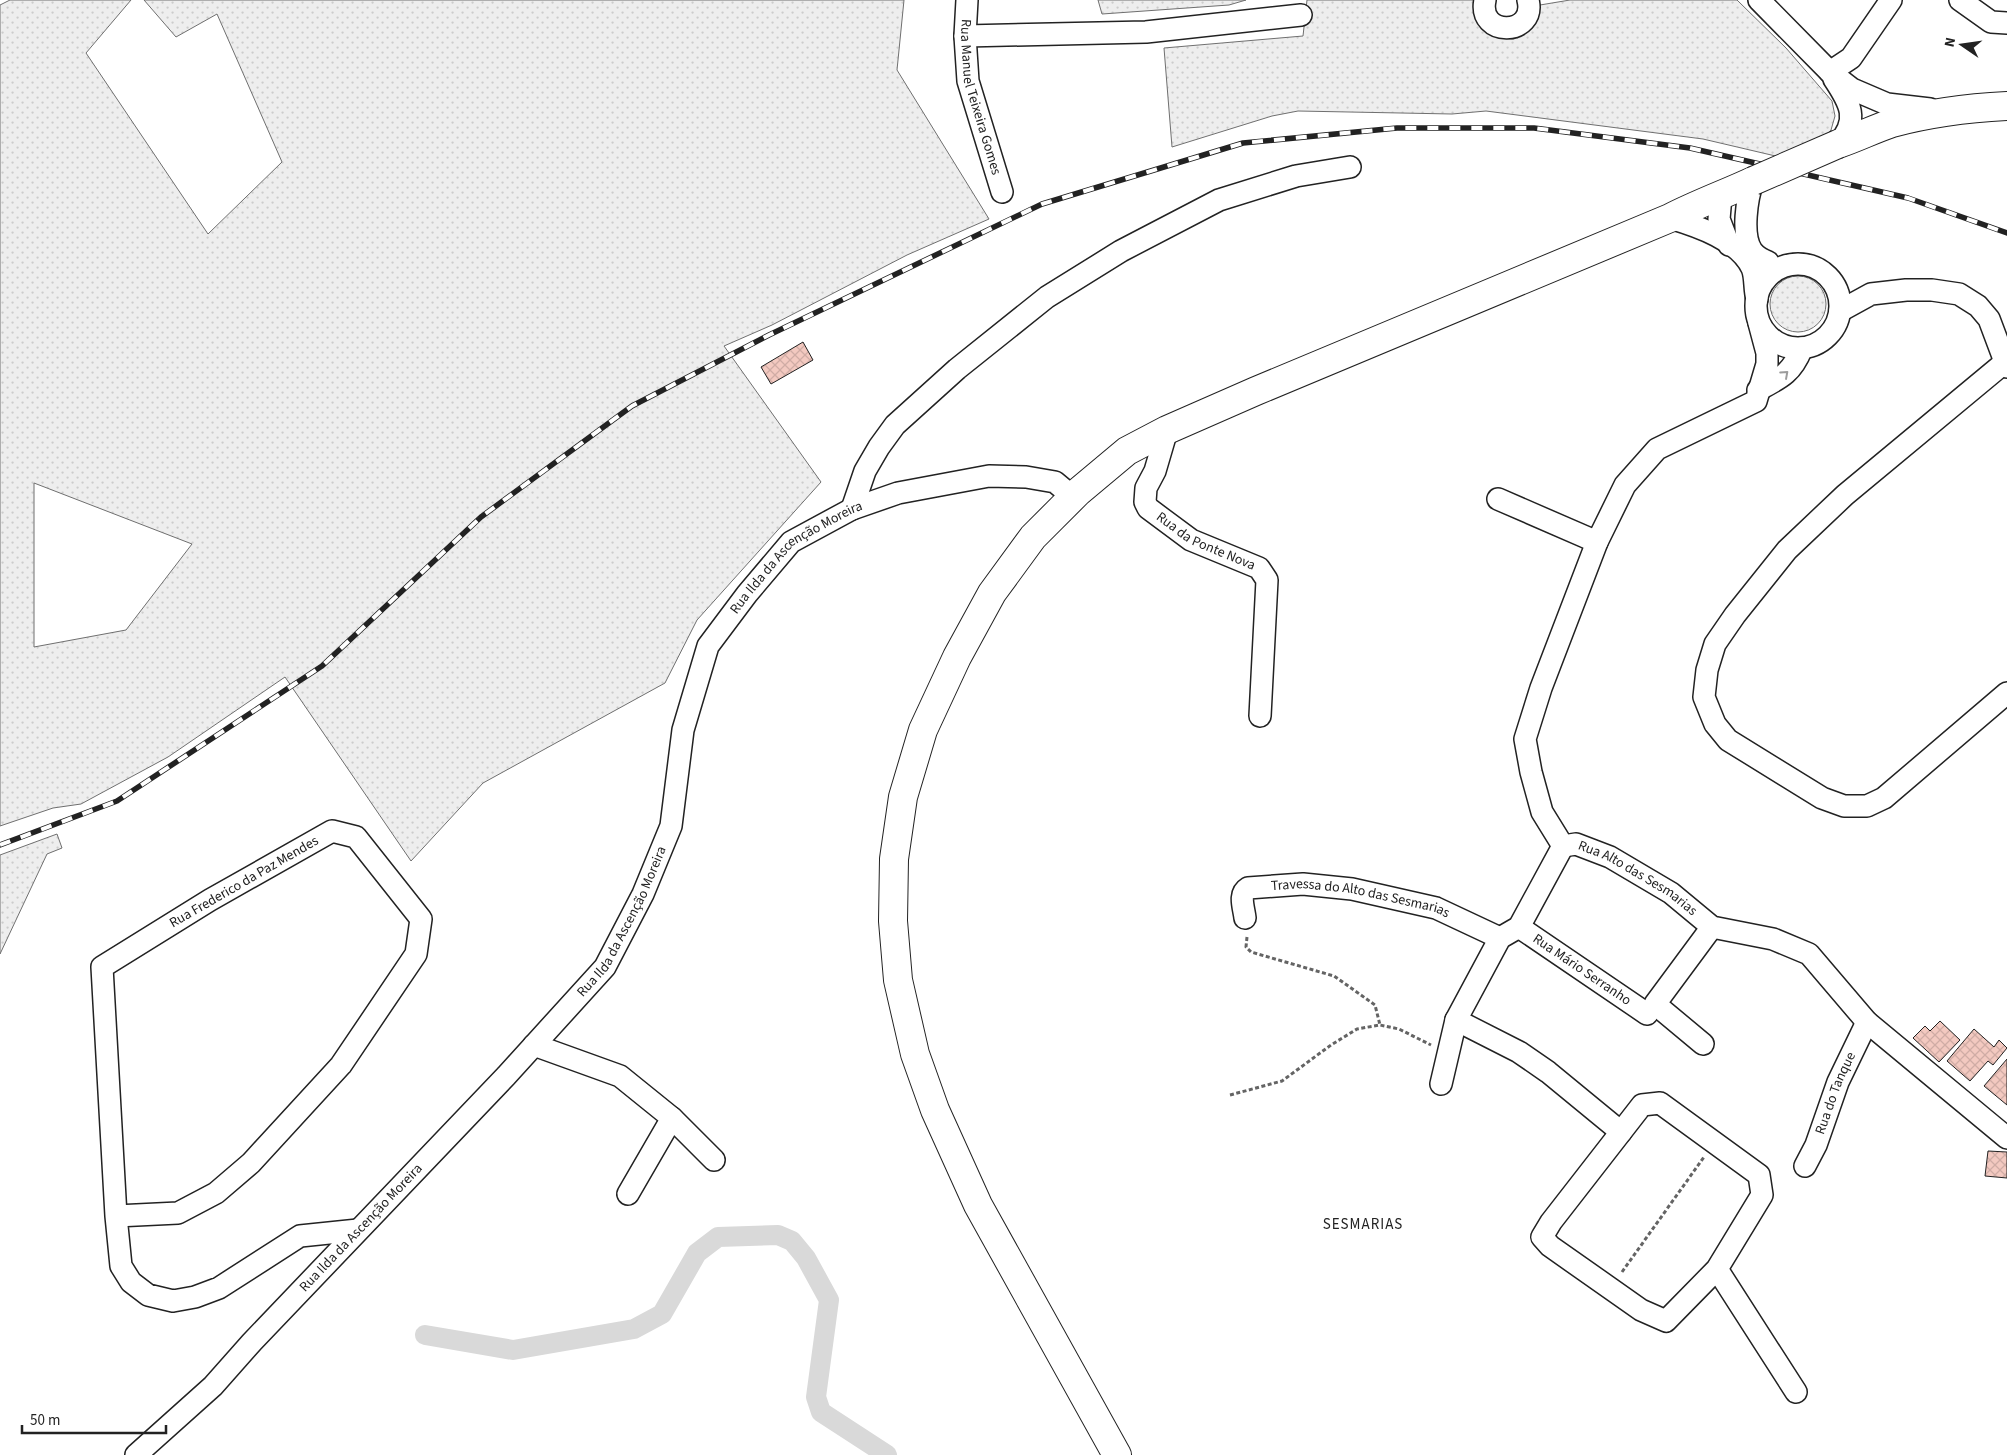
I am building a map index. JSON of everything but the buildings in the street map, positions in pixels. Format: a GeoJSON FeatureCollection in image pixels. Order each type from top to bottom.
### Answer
{"type":"FeatureCollection","features":[{"type":"Feature","properties":{"kind":"main road"},"geometry":{"type":"LineString","coordinates":[[1117,1455],[978,1205],[935,1110],[914,1054],[898,980],[893,921],[894,859],[904,797],[923,730],[956,657],[992,593],[1033,537],[1073,497],[1127,451],[1167,430],[1670,218],[1698,204],[1721,196],[1838,144],[1888,114],[2007,106]]}},
{"type":"Feature","properties":{"kind":"street","name":"Rua Manuel Teixeira Gomes"},"geometry":{"type":"LineString","coordinates":[[968,0],[966,36],[968,81],[1002,192]]}},
{"type":"Feature","properties":{"kind":"street"},"geometry":{"type":"LineString","coordinates":[[1485,0],[1484,10],[1487,18],[1492,24],[1504,28],[1519,25],[1524,20],[1531,4]]}},
{"type":"Feature","properties":{"kind":"street"},"geometry":{"type":"LineString","coordinates":[[1759,0],[1830,72],[1888,114]]}},
{"type":"Feature","properties":{"kind":"street"},"geometry":{"type":"LineString","coordinates":[[1830,72],[1851,58],[1891,0]]}},
{"type":"Feature","properties":{"kind":"street"},"geometry":{"type":"LineString","coordinates":[[1960,0],[1991,22],[2007,23]]}},
{"type":"Feature","properties":{"kind":"street"},"geometry":{"type":"LineString","coordinates":[[966,36],[1146,32],[1300,15]]}},
{"type":"Feature","properties":{"kind":"street"},"geometry":{"type":"LineString","coordinates":[[1830,72],[1844,95],[1857,111],[1870,120],[1888,114]]}},
{"type":"Feature","properties":{"kind":"street"},"geometry":{"type":"LineString","coordinates":[[1838,144],[1848,133],[1851,113],[1844,95]]}},
{"type":"Feature","properties":{"kind":"street"},"geometry":{"type":"LineString","coordinates":[[852,509],[865,471],[895,425],[957,369],[1047,297],[1121,251],[1219,200],[1296,176],[1350,167]]}},
{"type":"Feature","properties":{"kind":"street"},"geometry":{"type":"LineString","coordinates":[[1753,181],[1738,239],[1746,260],[1753,269],[1757,300]]}},
{"type":"Feature","properties":{"kind":"street"},"geometry":{"type":"LineString","coordinates":[[1721,196],[1719,219],[1738,239],[1750,247],[1757,256],[1769,263],[1785,267]]}},
{"type":"Feature","properties":{"kind":"street"},"geometry":{"type":"LineString","coordinates":[[1670,218],[1738,239]]}},
{"type":"Feature","properties":{"kind":"street"},"geometry":{"type":"LineString","coordinates":[[1817,269],[1834,285],[1838,296],[1840,311],[1831,332],[1822,341],[1810,347],[1786,347],[1775,342],[1766,334],[1760,323],[1756,312],[1757,300],[1760,289],[1766,279],[1785,267],[1801,265],[1817,269],[1837,282],[1872,294]]}},
{"type":"Feature","properties":{"kind":"street"},"geometry":{"type":"LineString","coordinates":[[1840,311],[1872,294],[1906,290],[1932,290],[1959,294],[1978,306],[1989,319],[2006,365],[1846,496],[1787,550],[1735,615],[1715,644],[1707,670],[1704,697],[1715,724],[1728,740],[1822,798],[1844,806],[1867,806],[1884,798],[2007,693]]}},
{"type":"Feature","properties":{"kind":"street","name":"Rua Alto das Sesmarias"},"geometry":{"type":"LineString","coordinates":[[1760,323],[1767,353],[1767,364],[1756,402],[1657,449],[1625,484],[1597,542],[1541,688],[1525,739],[1531,772],[1542,812],[1564,846],[1576,844],[1610,857],[1671,892],[1712,927],[1773,939],[1809,954],[1866,1022],[2007,1138]]}},
{"type":"Feature","properties":{"kind":"street","name":"Rua Alto das Sesmarias"},"geometry":{"type":"LineString","coordinates":[[1758,390],[1783,377],[1796,363],[1802,348]]}},
{"type":"Feature","properties":{"kind":"street","name":"Rua da Ponte Nova"},"geometry":{"type":"LineString","coordinates":[[1167,430],[1155,471],[1144,496],[1148,508],[1192,540],[1260,568],[1267,580],[1260,716]]}},
{"type":"Feature","properties":{"kind":"street","name":"Rua Ilda da Ascenção Moreira"},"geometry":{"type":"LineString","coordinates":[[136,1455],[213,1386],[605,967],[643,894],[671,826],[683,730],[708,646],[747,594],[791,542],[852,509],[898,493],[989,476],[1026,477],[1055,482],[1073,497]]}},
{"type":"Feature","properties":{"kind":"street"},"geometry":{"type":"LineString","coordinates":[[1498,499],[1597,542]]}},
{"type":"Feature","properties":{"kind":"street","name":"Rua Frederico da Paz Mendes"},"geometry":{"type":"LineString","coordinates":[[116,1216],[178,1213],[216,1193],[251,1163],[341,1065],[416,954],[421,918],[356,837],[332,831],[210,900],[102,967],[116,1216],[121,1266],[131,1282],[148,1295],[173,1301],[195,1297],[220,1288],[300,1236],[358,1230]]}},
{"type":"Feature","properties":{"kind":"street"},"geometry":{"type":"LineString","coordinates":[[1440,1084],[1456,1020],[1500,938],[1519,927],[1564,846]]}},
{"type":"Feature","properties":{"kind":"street","name":"Travessa do Alto das Sesmarias"},"geometry":{"type":"LineString","coordinates":[[1245,918],[1242,896],[1248,888],[1303,884],[1352,889],[1436,908],[1500,938]]}},
{"type":"Feature","properties":{"kind":"street","name":"Rua Mário Serranho"},"geometry":{"type":"LineString","coordinates":[[1519,927],[1647,1014],[1704,1044]]}},
{"type":"Feature","properties":{"kind":"street"},"geometry":{"type":"LineString","coordinates":[[1647,1014],[1712,927]]}},
{"type":"Feature","properties":{"kind":"street"},"geometry":{"type":"LineString","coordinates":[[1456,1020],[1519,1052],[1548,1072],[1621,1132]]}},
{"type":"Feature","properties":{"kind":"street","name":"Rua do Tanque"},"geometry":{"type":"LineString","coordinates":[[1805,1166],[1824,1125],[1838,1082],[1866,1022]]}},
{"type":"Feature","properties":{"kind":"street"},"geometry":{"type":"LineString","coordinates":[[534,1045],[620,1076],[672,1118],[714,1160]]}},
{"type":"Feature","properties":{"kind":"street"},"geometry":{"type":"LineString","coordinates":[[1660,1103],[1759,1175],[1762,1195],[1717,1269],[1666,1321],[1641,1310],[1550,1246],[1542,1237],[1551,1222],[1621,1132],[1642,1105],[1660,1103]]}},
{"type":"Feature","properties":{"kind":"street"},"geometry":{"type":"LineString","coordinates":[[628,1194],[672,1118]]}},
{"type":"Feature","properties":{"kind":"street"},"geometry":{"type":"LineString","coordinates":[[1717,1269],[1796,1392]]}},
{"type":"Feature","properties":{"kind":"path"},"geometry":{"type":"LineString","coordinates":[[1245,918],[1246,947],[1251,952],[1334,976],[1375,1005],[1380,1025]]}},
{"type":"Feature","properties":{"kind":"path"},"geometry":{"type":"LineString","coordinates":[[1230,1095],[1282,1081],[1331,1045],[1357,1030],[1380,1025],[1399,1029],[1447,1054]]}},
{"type":"Feature","properties":{"kind":"path"},"geometry":{"type":"LineString","coordinates":[[1610,1289],[1714,1143]]}},
{"type":"Feature","properties":{"kind":"shaded area"},"geometry":{"type":"Polygon","coordinates":[[[10,0],[131,0],[86,53],[208,234],[282,162],[217,14],[176,37],[144,0],[904,0],[897,70],[989,219],[907,255],[772,325],[724,346],[821,482],[697,620],[665,683],[483,783],[411,861],[285,677],[168,757],[81,804],[53,808],[0,826],[0,5],[10,0]],[[34,483],[34,647],[126,630],[192,544],[34,483]]]}},
{"type":"Feature","properties":{"kind":"shaded area"},"geometry":{"type":"Polygon","coordinates":[[[1098,0],[1246,0],[1229,5],[1102,14],[1098,0]]]}},
{"type":"Feature","properties":{"kind":"shaded area"},"geometry":{"type":"Polygon","coordinates":[[[1307,0],[1475,0],[1474,10],[1478,20],[1489,33],[1514,39],[1530,28],[1540,5],[1570,0],[1737,0],[1786,48],[1832,101],[1835,116],[1831,130],[1826,136],[1784,158],[1703,139],[1486,111],[1452,114],[1298,111],[1272,116],[1172,147],[1164,48],[1303,36],[1307,0]]]}},
{"type":"Feature","properties":{"kind":"shaded area"},"geometry":{"type":"Polygon","coordinates":[[[1792,276],[1804,276],[1814,280],[1822,288],[1826,304],[1822,320],[1814,328],[1804,332],[1792,332],[1782,328],[1774,320],[1770,310],[1770,298],[1774,288],[1782,280],[1792,276]]]}},
{"type":"Feature","properties":{"kind":"shaded area"},"geometry":{"type":"Polygon","coordinates":[[[57,834],[62,848],[47,854],[0,954],[0,855],[57,834]]]}},
{"type":"Feature","properties":{"kind":"waterway"},"geometry":{"type":"LineString","coordinates":[[425,1335],[513,1350],[634,1329],[662,1314],[697,1253],[718,1237],[778,1235],[792,1241],[806,1258],[829,1300],[816,1397],[821,1412],[887,1455]]}},
{"type":"Feature","properties":{"kind":"railway"},"geometry":{"type":"LineString","coordinates":[[0,845],[117,801],[322,666],[481,517],[632,406],[769,335],[1042,204],[1243,143],[1397,128],[1534,128],[1690,148],[1908,198],[2007,233]]}},
{"type":"Feature","properties":{"kind":"district","name":"SESMARIAS"},"geometry":{"type":"Point","coordinates":[1363,1224]}}]}
